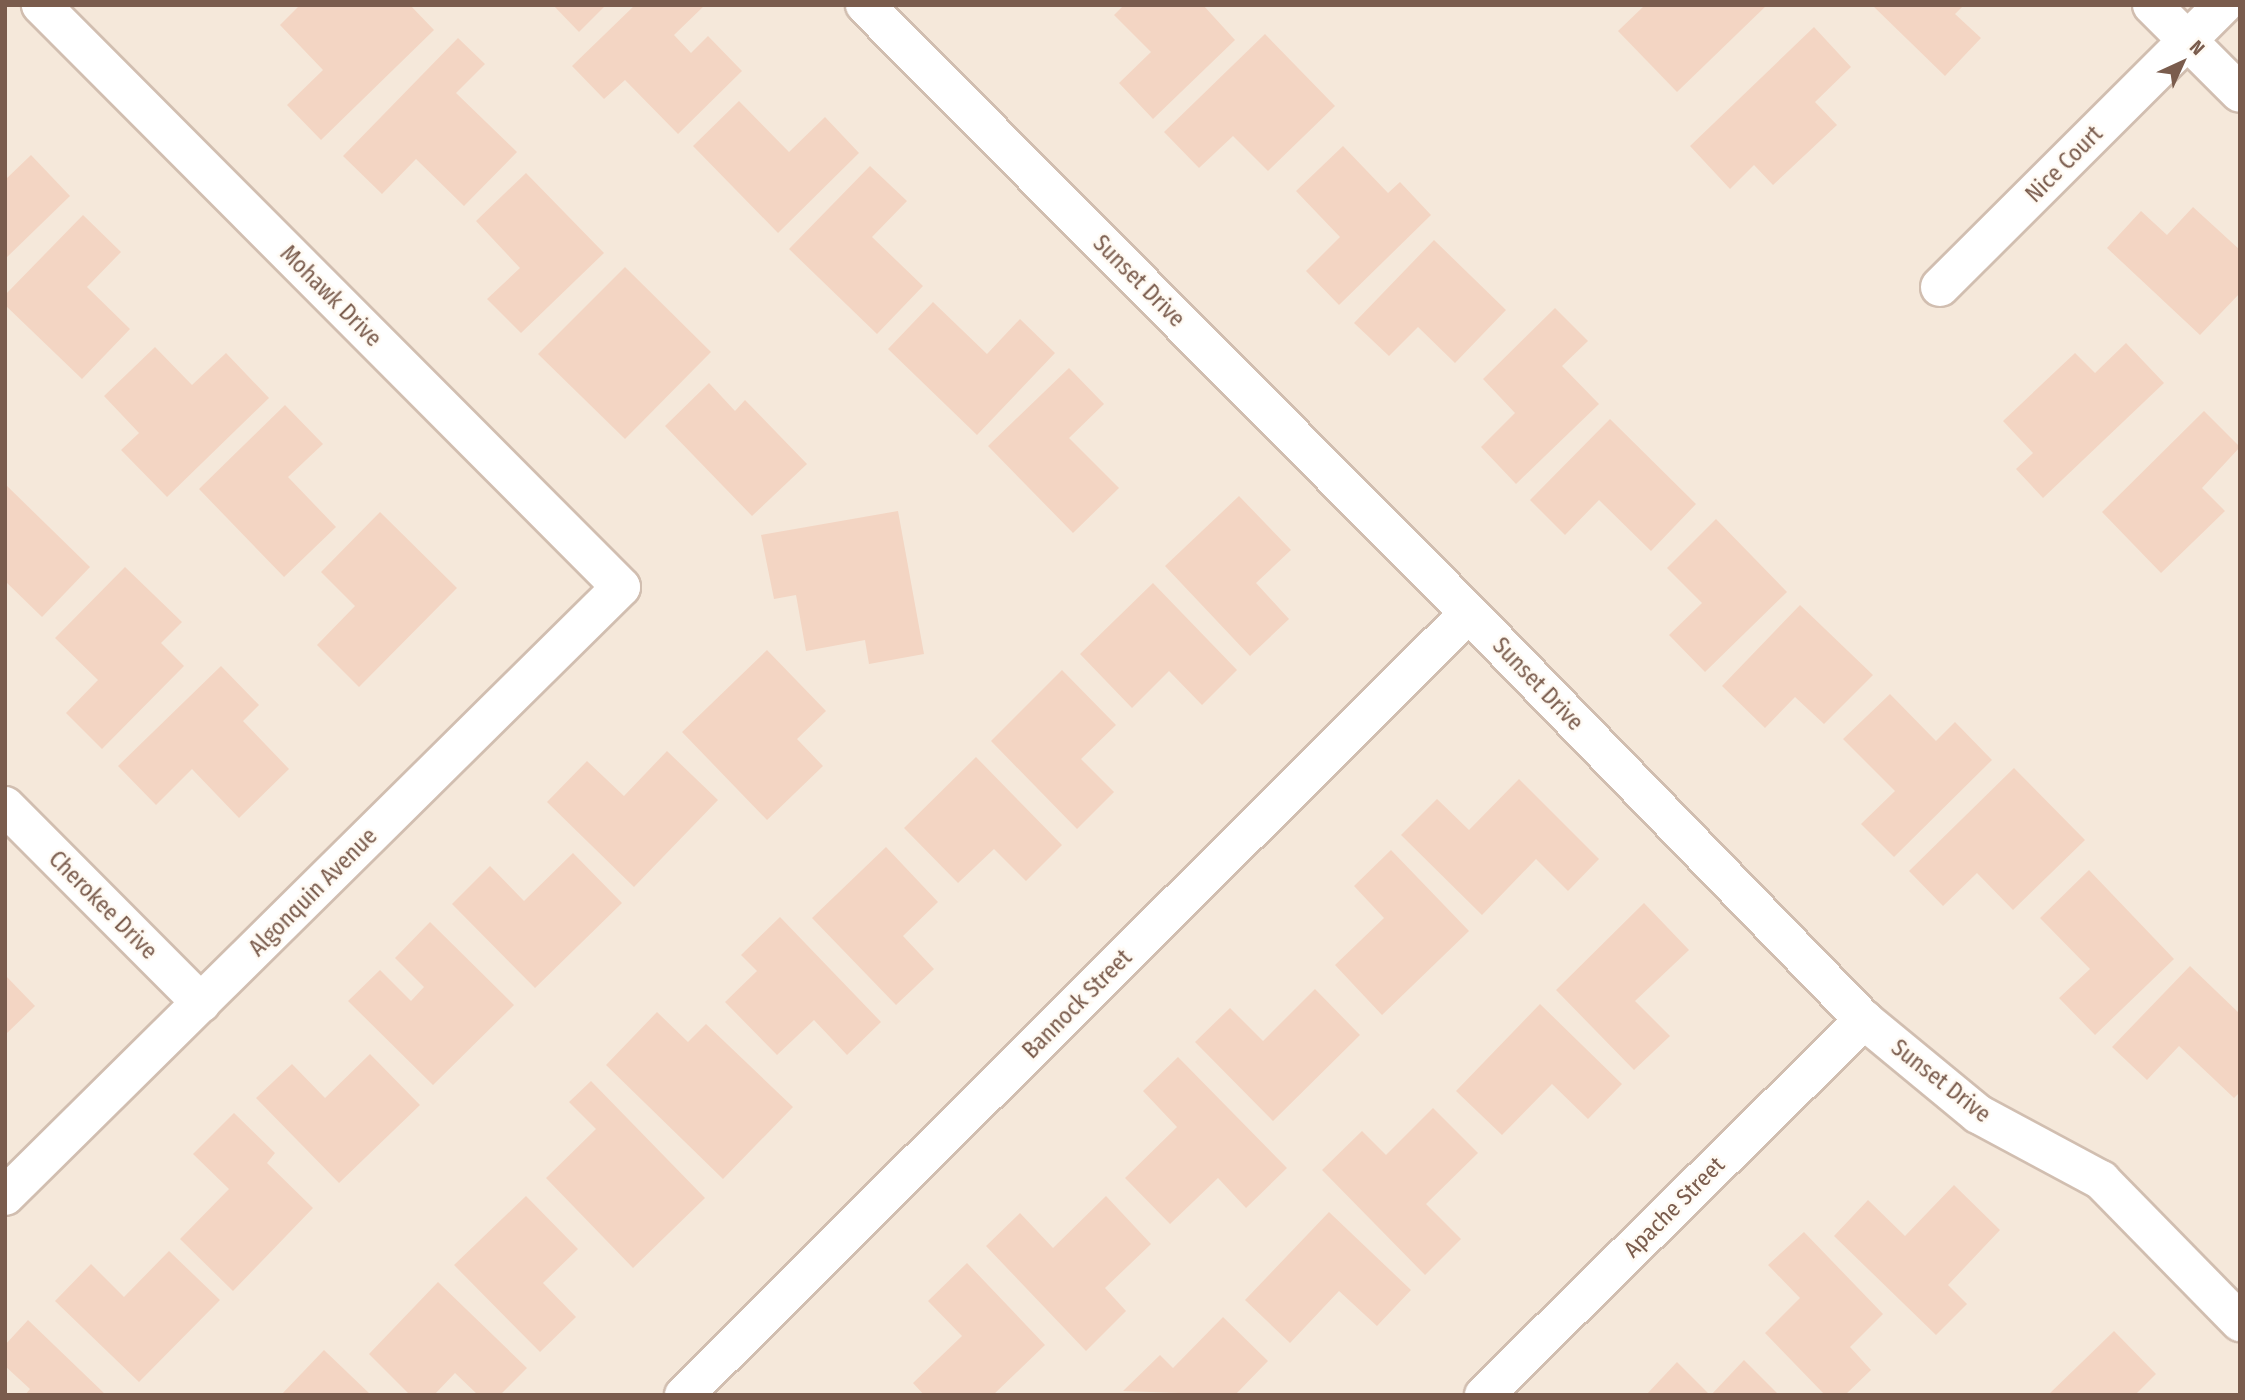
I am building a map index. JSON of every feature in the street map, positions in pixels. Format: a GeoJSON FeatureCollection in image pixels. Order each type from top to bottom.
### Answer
{"type":"FeatureCollection","features":[{"type":"Feature","properties":{"kind":"street","name":"Mohawk Drive"},"geometry":{"type":"LineString","coordinates":[[41,5],[621,587]]}},
{"type":"Feature","properties":{"kind":"street","name":"Sunset Drive"},"geometry":{"type":"LineString","coordinates":[[865,5],[1469,613],[1864,1020],[1978,1114],[2101,1180],[2240,1322]]}},
{"type":"Feature","properties":{"kind":"street"},"geometry":{"type":"LineString","coordinates":[[2152,5],[2240,93]]}},
{"type":"Feature","properties":{"kind":"street","name":"Nice Court"},"geometry":{"type":"LineString","coordinates":[[1940,287],[2223,5]]}},
{"type":"Feature","properties":{"kind":"street","name":"Algonquin Avenue"},"geometry":{"type":"LineString","coordinates":[[5,1196],[621,587]]}},
{"type":"Feature","properties":{"kind":"street","name":"Bannock Street"},"geometry":{"type":"LineString","coordinates":[[684,1395],[1469,613]]}},
{"type":"Feature","properties":{"kind":"street","name":"Cherokee Drive"},"geometry":{"type":"LineString","coordinates":[[5,806],[201,1003]]}},
{"type":"Feature","properties":{"kind":"street","name":"Apache Street"},"geometry":{"type":"LineString","coordinates":[[1484,1395],[1864,1020]]}},
{"type":"Feature","properties":{"kind":"shaded area"},"geometry":{"type":"Polygon","coordinates":[[[5,5],[2240,5],[2240,1395],[5,1395],[5,5]]]}},
{"type":"Feature","properties":{"kind":"building"},"geometry":{"type":"Polygon","coordinates":[[[300,5],[410,5],[434,30],[321,140],[287,105],[323,70],[280,25],[300,5]]]}},
{"type":"Feature","properties":{"kind":"building"},"geometry":{"type":"Polygon","coordinates":[[[553,5],[606,5],[579,32],[553,5]]]}},
{"type":"Feature","properties":{"kind":"building"},"geometry":{"type":"Polygon","coordinates":[[[635,5],[705,5],[674,35],[691,53],[708,36],[742,71],[678,134],[625,80],[604,99],[572,66],[635,5]]]}},
{"type":"Feature","properties":{"kind":"building"},"geometry":{"type":"Polygon","coordinates":[[[1124,5],[1203,5],[1235,40],[1153,119],[1119,83],[1151,52],[1114,15],[1124,5]]]}},
{"type":"Feature","properties":{"kind":"building"},"geometry":{"type":"Polygon","coordinates":[[[1645,5],[1767,5],[1677,92],[1618,31],[1645,5]]]}},
{"type":"Feature","properties":{"kind":"building"},"geometry":{"type":"Polygon","coordinates":[[[1872,5],[1964,5],[1955,14],[1981,38],[1945,76],[1872,5]]]}},
{"type":"Feature","properties":{"kind":"building"},"geometry":{"type":"Polygon","coordinates":[[[1814,27],[1851,67],[1815,102],[1837,125],[1773,185],[1754,165],[1730,189],[1690,146],[1814,27]]]}},
{"type":"Feature","properties":{"kind":"building"},"geometry":{"type":"Polygon","coordinates":[[[1265,34],[1335,106],[1268,171],[1233,136],[1199,168],[1164,132],[1265,34]]]}},
{"type":"Feature","properties":{"kind":"building"},"geometry":{"type":"Polygon","coordinates":[[[458,38],[485,64],[456,93],[517,152],[464,206],[416,159],[382,194],[343,156],[458,38]]]}},
{"type":"Feature","properties":{"kind":"building"},"geometry":{"type":"Polygon","coordinates":[[[739,101],[789,152],[825,117],[859,153],[778,233],[693,146],[739,101]]]}},
{"type":"Feature","properties":{"kind":"building"},"geometry":{"type":"Polygon","coordinates":[[[1343,146],[1388,193],[1400,182],[1431,215],[1339,305],[1306,271],[1340,237],[1296,191],[1343,146]]]}},
{"type":"Feature","properties":{"kind":"building"},"geometry":{"type":"Polygon","coordinates":[[[31,155],[70,196],[5,259],[5,180],[31,155]]]}},
{"type":"Feature","properties":{"kind":"building"},"geometry":{"type":"Polygon","coordinates":[[[870,166],[907,201],[872,237],[923,286],[877,334],[789,249],[870,166]]]}},
{"type":"Feature","properties":{"kind":"building"},"geometry":{"type":"Polygon","coordinates":[[[526,173],[604,253],[521,333],[487,299],[520,268],[476,221],[526,173]]]}},
{"type":"Feature","properties":{"kind":"building"},"geometry":{"type":"Polygon","coordinates":[[[2193,207],[2240,250],[2240,293],[2200,335],[2107,248],[2141,211],[2167,235],[2193,207]]]}},
{"type":"Feature","properties":{"kind":"building"},"geometry":{"type":"Polygon","coordinates":[[[83,215],[121,252],[87,287],[130,329],[82,379],[5,305],[5,295],[83,215]]]}},
{"type":"Feature","properties":{"kind":"building"},"geometry":{"type":"Polygon","coordinates":[[[1434,240],[1506,310],[1455,363],[1418,327],[1389,356],[1354,323],[1434,240]]]}},
{"type":"Feature","properties":{"kind":"building"},"geometry":{"type":"Polygon","coordinates":[[[625,267],[711,352],[625,439],[538,354],[625,267]]]}},
{"type":"Feature","properties":{"kind":"building"},"geometry":{"type":"Polygon","coordinates":[[[933,302],[987,354],[1020,319],[1055,353],[977,435],[888,349],[933,302]]]}},
{"type":"Feature","properties":{"kind":"building"},"geometry":{"type":"Polygon","coordinates":[[[1555,308],[1588,341],[1562,366],[1599,404],[1516,484],[1481,447],[1515,413],[1483,379],[1555,308]]]}},
{"type":"Feature","properties":{"kind":"building"},"geometry":{"type":"Polygon","coordinates":[[[2126,343],[2164,383],[2043,498],[2016,469],[2033,453],[2003,421],[2075,353],[2095,373],[2126,343]]]}},
{"type":"Feature","properties":{"kind":"building"},"geometry":{"type":"Polygon","coordinates":[[[155,347],[192,385],[226,353],[269,398],[167,497],[121,450],[139,433],[104,396],[155,347]]]}},
{"type":"Feature","properties":{"kind":"building"},"geometry":{"type":"Polygon","coordinates":[[[1069,368],[1104,404],[1069,438],[1119,488],[1073,533],[988,446],[1069,368]]]}},
{"type":"Feature","properties":{"kind":"building"},"geometry":{"type":"Polygon","coordinates":[[[709,383],[735,411],[745,400],[807,464],[752,516],[665,426],[709,383]]]}},
{"type":"Feature","properties":{"kind":"building"},"geometry":{"type":"Polygon","coordinates":[[[285,405],[323,444],[288,477],[336,527],[284,577],[199,489],[285,405]]]}},
{"type":"Feature","properties":{"kind":"building"},"geometry":{"type":"Polygon","coordinates":[[[2204,411],[2240,447],[2202,488],[2225,511],[2161,573],[2102,512],[2204,411]]]}},
{"type":"Feature","properties":{"kind":"building"},"geometry":{"type":"Polygon","coordinates":[[[1610,419],[1696,504],[1651,551],[1599,500],[1565,535],[1530,500],[1610,419]]]}},
{"type":"Feature","properties":{"kind":"building"},"geometry":{"type":"Polygon","coordinates":[[[5,484],[90,567],[42,617],[5,581],[5,484]]]}},
{"type":"Feature","properties":{"kind":"building"},"geometry":{"type":"Polygon","coordinates":[[[1239,496],[1291,550],[1256,583],[1289,619],[1250,656],[1165,566],[1239,496]]]}},
{"type":"Feature","properties":{"kind":"building"},"geometry":{"type":"Polygon","coordinates":[[[898,511],[924,654],[869,664],[865,640],[806,651],[796,595],[774,599],[761,535],[898,511]]]}},
{"type":"Feature","properties":{"kind":"building"},"geometry":{"type":"Polygon","coordinates":[[[380,512],[457,588],[359,687],[317,645],[355,606],[321,572],[380,512]]]}},
{"type":"Feature","properties":{"kind":"building"},"geometry":{"type":"Polygon","coordinates":[[[1716,519],[1787,592],[1705,672],[1669,635],[1702,603],[1667,568],[1716,519]]]}},
{"type":"Feature","properties":{"kind":"building"},"geometry":{"type":"Polygon","coordinates":[[[125,567],[182,622],[161,643],[184,666],[102,749],[66,713],[98,680],[55,638],[125,567]]]}},
{"type":"Feature","properties":{"kind":"building"},"geometry":{"type":"Polygon","coordinates":[[[1153,583],[1237,670],[1202,705],[1169,671],[1132,708],[1080,654],[1153,583]]]}},
{"type":"Feature","properties":{"kind":"building"},"geometry":{"type":"Polygon","coordinates":[[[1800,605],[1873,675],[1824,724],[1795,697],[1765,728],[1722,686],[1800,605]]]}},
{"type":"Feature","properties":{"kind":"building"},"geometry":{"type":"Polygon","coordinates":[[[767,650],[826,711],[797,739],[823,766],[767,820],[682,732],[767,650]]]}},
{"type":"Feature","properties":{"kind":"building"},"geometry":{"type":"Polygon","coordinates":[[[221,666],[259,705],[243,721],[289,769],[239,818],[192,769],[156,805],[118,766],[221,666]]]}},
{"type":"Feature","properties":{"kind":"building"},"geometry":{"type":"Polygon","coordinates":[[[1062,670],[1116,725],[1081,759],[1114,792],[1077,829],[991,741],[1062,670]]]}},
{"type":"Feature","properties":{"kind":"building"},"geometry":{"type":"Polygon","coordinates":[[[1890,694],[1936,741],[1955,722],[1992,760],[1894,857],[1861,824],[1895,791],[1843,739],[1890,694]]]}},
{"type":"Feature","properties":{"kind":"building"},"geometry":{"type":"Polygon","coordinates":[[[667,751],[718,800],[634,887],[547,802],[587,761],[624,796],[667,751]]]}},
{"type":"Feature","properties":{"kind":"building"},"geometry":{"type":"Polygon","coordinates":[[[976,757],[1062,845],[1026,881],[994,849],[958,883],[904,828],[976,757]]]}},
{"type":"Feature","properties":{"kind":"building"},"geometry":{"type":"Polygon","coordinates":[[[2014,768],[2085,840],[2013,910],[1977,873],[1943,906],[1909,871],[2014,768]]]}},
{"type":"Feature","properties":{"kind":"building"},"geometry":{"type":"Polygon","coordinates":[[[1519,779],[1599,859],[1568,891],[1536,859],[1482,915],[1401,835],[1437,799],[1469,830],[1519,779]]]}},
{"type":"Feature","properties":{"kind":"building"},"geometry":{"type":"Polygon","coordinates":[[[886,847],[938,902],[903,936],[934,969],[896,1005],[812,918],[886,847]]]}},
{"type":"Feature","properties":{"kind":"building"},"geometry":{"type":"Polygon","coordinates":[[[1391,850],[1469,931],[1382,1015],[1335,965],[1384,918],[1354,886],[1391,850]]]}},
{"type":"Feature","properties":{"kind":"building"},"geometry":{"type":"Polygon","coordinates":[[[573,853],[622,903],[535,988],[452,904],[490,866],[524,901],[573,853]]]}},
{"type":"Feature","properties":{"kind":"building"},"geometry":{"type":"Polygon","coordinates":[[[2089,870],[2174,959],[2095,1035],[2059,998],[2090,969],[2040,918],[2089,870]]]}},
{"type":"Feature","properties":{"kind":"building"},"geometry":{"type":"Polygon","coordinates":[[[1644,903],[1689,950],[1635,1001],[1670,1036],[1634,1070],[1556,990],[1644,903]]]}},
{"type":"Feature","properties":{"kind":"building"},"geometry":{"type":"Polygon","coordinates":[[[780,917],[881,1022],[847,1055],[814,1020],[777,1055],[725,1002],[757,971],[741,955],[780,917]]]}},
{"type":"Feature","properties":{"kind":"building"},"geometry":{"type":"Polygon","coordinates":[[[430,922],[514,1005],[433,1085],[348,1001],[380,970],[411,1001],[424,987],[395,958],[430,922]]]}},
{"type":"Feature","properties":{"kind":"building"},"geometry":{"type":"Polygon","coordinates":[[[2190,966],[2240,1014],[2240,1092],[2234,1098],[2179,1046],[2147,1080],[2112,1047],[2190,966]]]}},
{"type":"Feature","properties":{"kind":"building"},"geometry":{"type":"Polygon","coordinates":[[[5,975],[35,1006],[5,1035],[5,975]]]}},
{"type":"Feature","properties":{"kind":"building"},"geometry":{"type":"Polygon","coordinates":[[[1315,989],[1360,1035],[1273,1121],[1195,1042],[1230,1008],[1263,1041],[1315,989]]]}},
{"type":"Feature","properties":{"kind":"building"},"geometry":{"type":"Polygon","coordinates":[[[1540,1004],[1622,1084],[1588,1119],[1552,1084],[1502,1135],[1456,1091],[1540,1004]]]}},
{"type":"Feature","properties":{"kind":"building"},"geometry":{"type":"Polygon","coordinates":[[[657,1012],[688,1042],[706,1024],[793,1107],[723,1179],[606,1065],[657,1012]]]}},
{"type":"Feature","properties":{"kind":"building"},"geometry":{"type":"Polygon","coordinates":[[[370,1054],[420,1105],[339,1183],[256,1098],[292,1064],[325,1098],[370,1054]]]}},
{"type":"Feature","properties":{"kind":"building"},"geometry":{"type":"Polygon","coordinates":[[[1178,1057],[1287,1168],[1246,1208],[1218,1178],[1170,1224],[1125,1178],[1177,1127],[1143,1091],[1178,1057]]]}},
{"type":"Feature","properties":{"kind":"building"},"geometry":{"type":"Polygon","coordinates":[[[591,1081],[705,1198],[633,1268],[546,1178],[596,1129],[569,1102],[591,1081]]]}},
{"type":"Feature","properties":{"kind":"building"},"geometry":{"type":"Polygon","coordinates":[[[1433,1108],[1478,1153],[1426,1204],[1461,1239],[1425,1275],[1322,1170],[1362,1131],[1386,1155],[1433,1108]]]}},
{"type":"Feature","properties":{"kind":"building"},"geometry":{"type":"Polygon","coordinates":[[[234,1113],[275,1153],[267,1163],[313,1208],[233,1291],[180,1239],[229,1189],[193,1154],[234,1113]]]}},
{"type":"Feature","properties":{"kind":"building"},"geometry":{"type":"Polygon","coordinates":[[[1954,1185],[2000,1230],[1948,1285],[1967,1304],[1936,1335],[1834,1236],[1868,1200],[1905,1236],[1954,1185]]]}},
{"type":"Feature","properties":{"kind":"building"},"geometry":{"type":"Polygon","coordinates":[[[526,1196],[578,1249],[543,1283],[576,1317],[540,1352],[454,1265],[526,1196]]]}},
{"type":"Feature","properties":{"kind":"building"},"geometry":{"type":"Polygon","coordinates":[[[1106,1196],[1151,1244],[1105,1288],[1126,1311],[1086,1351],[986,1246],[1020,1213],[1053,1248],[1106,1196]]]}},
{"type":"Feature","properties":{"kind":"building"},"geometry":{"type":"Polygon","coordinates":[[[1329,1212],[1411,1290],[1377,1326],[1339,1291],[1290,1343],[1245,1300],[1329,1212]]]}},
{"type":"Feature","properties":{"kind":"building"},"geometry":{"type":"Polygon","coordinates":[[[1804,1232],[1883,1314],[1850,1347],[1871,1370],[1845,1395],[1825,1395],[1765,1333],[1800,1298],[1768,1265],[1804,1232]]]}},
{"type":"Feature","properties":{"kind":"building"},"geometry":{"type":"Polygon","coordinates":[[[169,1251],[220,1300],[139,1382],[55,1301],[91,1264],[124,1297],[169,1251]]]}},
{"type":"Feature","properties":{"kind":"building"},"geometry":{"type":"Polygon","coordinates":[[[967,1263],[1045,1345],[993,1395],[924,1395],[913,1383],[962,1336],[928,1301],[967,1263]]]}},
{"type":"Feature","properties":{"kind":"building"},"geometry":{"type":"Polygon","coordinates":[[[438,1282],[527,1368],[500,1395],[478,1395],[455,1373],[434,1395],[410,1395],[369,1354],[438,1282]]]}},
{"type":"Feature","properties":{"kind":"building"},"geometry":{"type":"Polygon","coordinates":[[[1223,1317],[1268,1361],[1235,1395],[1123,1391],[1160,1355],[1173,1368],[1223,1317]]]}},
{"type":"Feature","properties":{"kind":"building"},"geometry":{"type":"Polygon","coordinates":[[[28,1320],[106,1395],[25,1395],[30,1389],[5,1366],[5,1345],[28,1320]]]}},
{"type":"Feature","properties":{"kind":"building"},"geometry":{"type":"Polygon","coordinates":[[[2114,1331],[2156,1374],[2135,1395],[2048,1395],[2114,1331]]]}},
{"type":"Feature","properties":{"kind":"building"},"geometry":{"type":"Polygon","coordinates":[[[324,1350],[371,1395],[281,1395],[324,1350]]]}},
{"type":"Feature","properties":{"kind":"building"},"geometry":{"type":"Polygon","coordinates":[[[1744,1360],[1779,1395],[1711,1395],[1744,1360]]]}},
{"type":"Feature","properties":{"kind":"building"},"geometry":{"type":"Polygon","coordinates":[[[1677,1362],[1710,1395],[1646,1395],[1677,1362]]]}}]}
